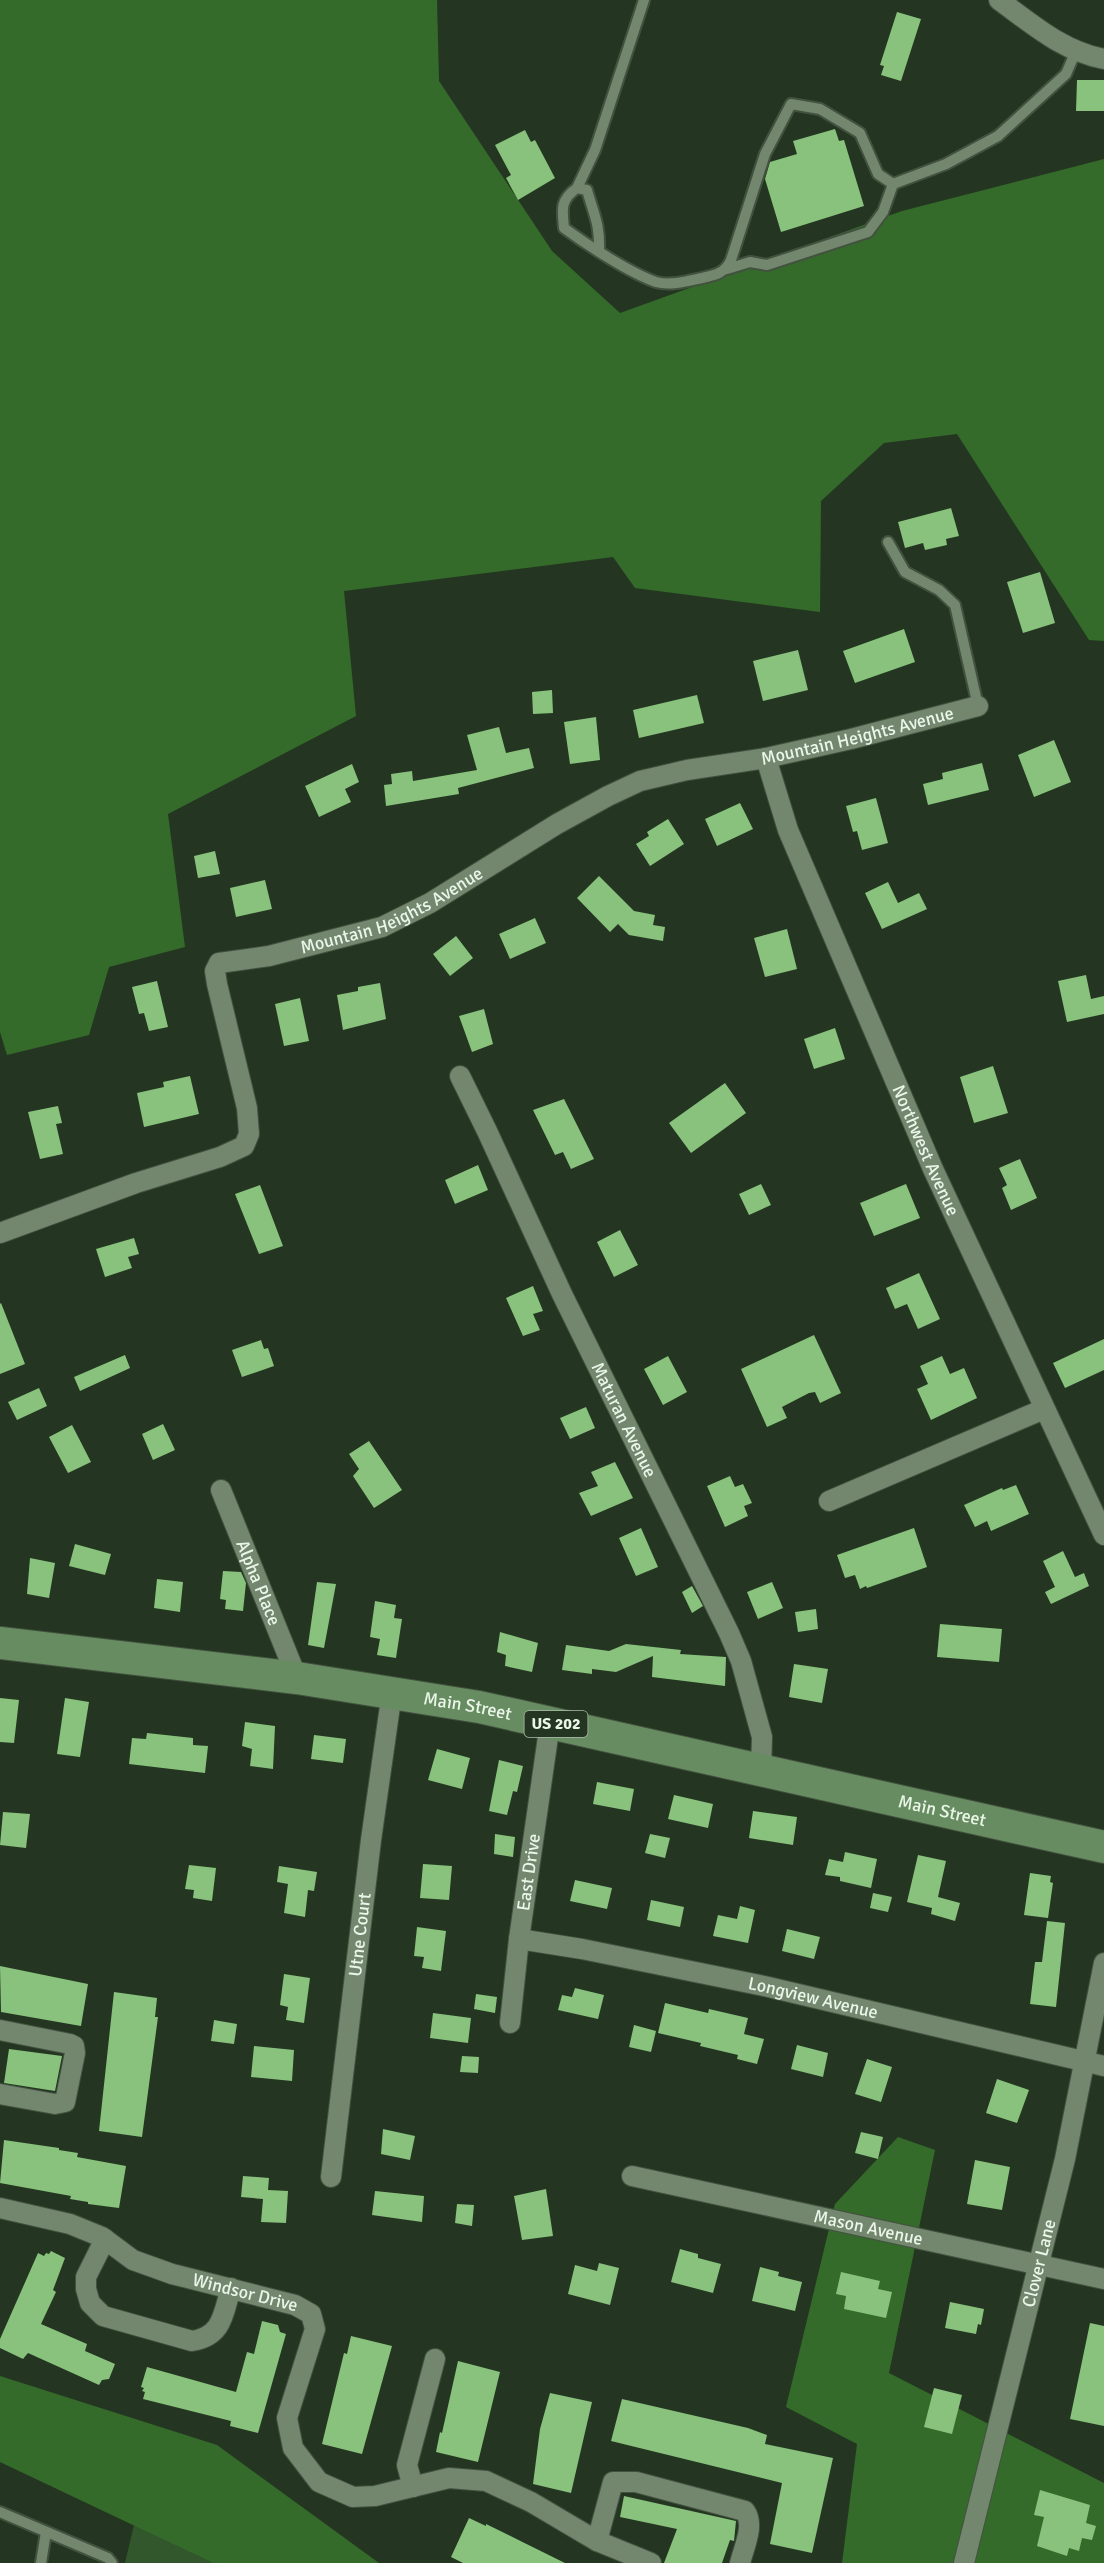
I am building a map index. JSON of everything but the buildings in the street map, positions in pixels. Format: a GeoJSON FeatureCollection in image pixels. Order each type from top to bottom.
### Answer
{"type":"FeatureCollection","features":[{"type":"Feature","properties":{"kind":"main road","name":"Main Street"},"geometry":{"type":"LineString","coordinates":[[0,1643],[297,1678],[392,1692],[550,1723],[1104,1847]]}},
{"type":"Feature","properties":{"kind":"street"},"geometry":{"type":"LineString","coordinates":[[1004,2],[1053,39],[1076,51],[1104,59]]}},
{"type":"Feature","properties":{"kind":"street","name":"Mountain Heights Avenue"},"geometry":{"type":"LineString","coordinates":[[0,1233],[136,1183],[220,1157],[244,1146],[249,1134],[247,1108],[217,984],[215,971],[219,963],[268,956],[382,927],[430,903],[557,824],[640,781],[687,770],[766,758],[978,706]]}},
{"type":"Feature","properties":{"kind":"street","name":"Northwest Avenue"},"geometry":{"type":"LineString","coordinates":[[766,758],[788,830],[933,1169],[1104,1535]]}},
{"type":"Feature","properties":{"kind":"street","name":"Maturan Avenue"},"geometry":{"type":"LineString","coordinates":[[460,1076],[488,1131],[562,1294],[729,1633],[741,1662],[762,1737],[761,1770]]}},
{"type":"Feature","properties":{"kind":"street"},"geometry":{"type":"LineString","coordinates":[[829,1501],[1044,1409]]}},
{"type":"Feature","properties":{"kind":"street","name":"Alpha Place"},"geometry":{"type":"LineString","coordinates":[[220,1490],[297,1678]]}},
{"type":"Feature","properties":{"kind":"street","name":"Utne Court"},"geometry":{"type":"LineString","coordinates":[[331,2177],[371,1840],[392,1692]]}},
{"type":"Feature","properties":{"kind":"street","name":"East Drive"},"geometry":{"type":"LineString","coordinates":[[510,2023],[519,1940],[550,1723]]}},
{"type":"Feature","properties":{"kind":"street","name":"Longview Avenue"},"geometry":{"type":"LineString","coordinates":[[519,1940],[582,1949],[753,1984],[1104,2066]]}},
{"type":"Feature","properties":{"kind":"street","name":"Clover Lane"},"geometry":{"type":"LineString","coordinates":[[964,2563],[1065,2159],[1104,1963]]}},
{"type":"Feature","properties":{"kind":"street"},"geometry":{"type":"LineString","coordinates":[[0,2030],[70,2044],[74,2046],[75,2053],[65,2102],[56,2104],[0,2094]]}},
{"type":"Feature","properties":{"kind":"street","name":"Mason Avenue"},"geometry":{"type":"LineString","coordinates":[[632,2176],[1104,2279]]}},
{"type":"Feature","properties":{"kind":"street","name":"Windsor Drive"},"geometry":{"type":"LineString","coordinates":[[0,2208],[70,2224],[105,2239],[133,2260],[172,2274],[295,2305],[311,2314],[315,2330],[287,2418],[292,2448],[318,2482],[353,2497],[375,2496],[449,2478],[486,2481],[531,2502],[597,2541],[651,2563]]}},
{"type":"Feature","properties":{"kind":"street"},"geometry":{"type":"LineString","coordinates":[[105,2239],[86,2277],[86,2289],[90,2303],[103,2316],[192,2341],[205,2339],[219,2327],[231,2288]]}},
{"type":"Feature","properties":{"kind":"street"},"geometry":{"type":"LineString","coordinates":[[413,2487],[407,2465],[435,2359]]}},
{"type":"Feature","properties":{"kind":"street"},"geometry":{"type":"LineString","coordinates":[[597,2541],[612,2482],[621,2480],[636,2482],[745,2511],[750,2518],[749,2530],[740,2563]]}},
{"type":"Feature","properties":{"kind":"lane"},"geometry":{"type":"LineString","coordinates":[[644,0],[595,150],[577,188],[567,195],[561,205],[564,228],[599,251],[657,282],[685,281],[717,274],[750,262],[767,265],[868,232],[883,212],[893,184],[946,164],[998,136],[1066,74],[1076,51]]}},
{"type":"Feature","properties":{"kind":"lane"},"geometry":{"type":"LineString","coordinates":[[727,269],[765,154],[791,104],[820,109],[860,133],[878,174],[893,184]]}},
{"type":"Feature","properties":{"kind":"lane"},"geometry":{"type":"LineString","coordinates":[[577,188],[587,190],[596,214],[600,231],[599,251]]}},
{"type":"Feature","properties":{"kind":"lane"},"geometry":{"type":"LineString","coordinates":[[888,542],[904,572],[939,590],[955,605],[978,706]]}},
{"type":"Feature","properties":{"kind":"lane"},"geometry":{"type":"LineString","coordinates":[[0,2512],[108,2558],[112,2563]]}},
{"type":"Feature","properties":{"kind":"lane"},"geometry":{"type":"LineString","coordinates":[[41,2563],[46,2532]]}},
{"type":"Feature","properties":{"kind":"green space"},"geometry":{"type":"Polygon","coordinates":[[[0,0],[437,0],[439,81],[552,251],[620,313],[902,211],[1104,159],[1104,641],[1089,640],[957,434],[884,443],[821,501],[820,612],[635,588],[613,557],[344,591],[356,716],[168,814],[185,947],[109,967],[89,1035],[7,1055],[0,1032],[0,0]]]}},
{"type":"Feature","properties":{"kind":"green space"},"geometry":{"type":"Polygon","coordinates":[[[898,2137],[935,2150],[889,2373],[1104,2483],[1104,2563],[842,2563],[857,2444],[786,2407],[835,2204],[898,2137]]]}},
{"type":"Feature","properties":{"kind":"green space"},"geometry":{"type":"Polygon","coordinates":[[[0,2376],[217,2445],[379,2563],[213,2563],[0,2462],[0,2376]]]}},
{"type":"Feature","properties":{"kind":"green space"},"geometry":{"type":"Polygon","coordinates":[[[134,2525],[213,2563],[125,2563],[134,2525]]]}}]}
